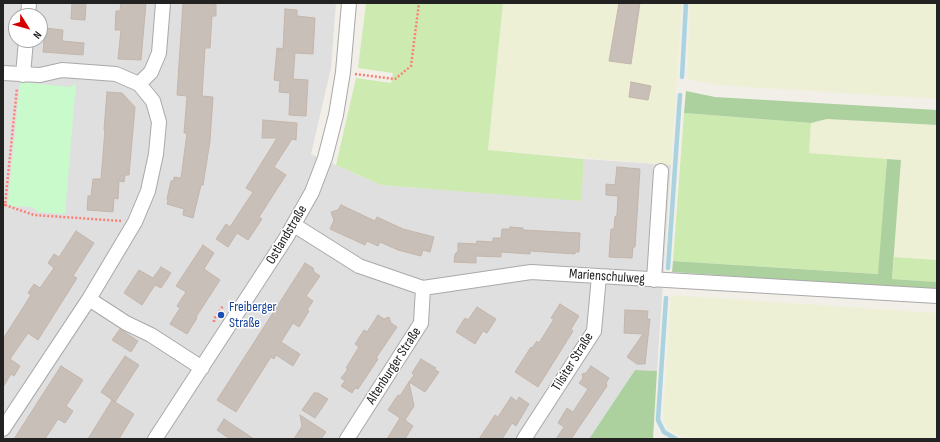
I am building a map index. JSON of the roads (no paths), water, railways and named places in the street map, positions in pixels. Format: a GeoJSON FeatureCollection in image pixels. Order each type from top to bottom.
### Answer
{"type":"FeatureCollection","features":[{"type":"Feature","properties":{"kind":"street"},"geometry":{"type":"LineString","coordinates":[[139,84],[151,72],[159,53],[163,3]]}},
{"type":"Feature","properties":{"kind":"street","name":"Ostlandstraße"},"geometry":{"type":"LineString","coordinates":[[155,439],[294,225],[312,192],[325,158],[336,116],[343,72],[349,3]]}},
{"type":"Feature","properties":{"kind":"street"},"geometry":{"type":"LineString","coordinates":[[21,74],[25,48]]}},
{"type":"Feature","properties":{"kind":"street"},"geometry":{"type":"LineString","coordinates":[[3,73],[40,75],[62,70],[116,74],[139,84],[153,101],[160,122],[156,154],[148,191],[135,222],[89,299],[3,429]]}},
{"type":"Feature","properties":{"kind":"street"},"geometry":{"type":"LineString","coordinates":[[654,280],[661,170]]}},
{"type":"Feature","properties":{"kind":"street","name":"Marienschulweg"},"geometry":{"type":"LineString","coordinates":[[294,225],[358,266],[423,288],[531,272],[937,296]]}},
{"type":"Feature","properties":{"kind":"street","name":"Tilsiter Straße"},"geometry":{"type":"LineString","coordinates":[[524,439],[594,331],[599,276]]}},
{"type":"Feature","properties":{"kind":"street","name":"Altenburger Straße"},"geometry":{"type":"LineString","coordinates":[[347,439],[421,323],[423,288]]}},
{"type":"Feature","properties":{"kind":"street"},"geometry":{"type":"LineString","coordinates":[[89,299],[126,323],[151,335],[202,368]]}},
{"type":"Feature","properties":{"kind":"waterway"},"geometry":{"type":"LineString","coordinates":[[682,77],[686,3]]}},
{"type":"Feature","properties":{"kind":"waterway"},"geometry":{"type":"LineString","coordinates":[[668,268],[680,95]]}},
{"type":"Feature","properties":{"kind":"waterway"},"geometry":{"type":"LineString","coordinates":[[666,298],[658,420],[664,432],[676,439]]}},
{"type":"Feature","properties":{"kind":"place","name":"Freiberger Straße"},"geometry":{"type":"Point","coordinates":[221,315]}}]}
